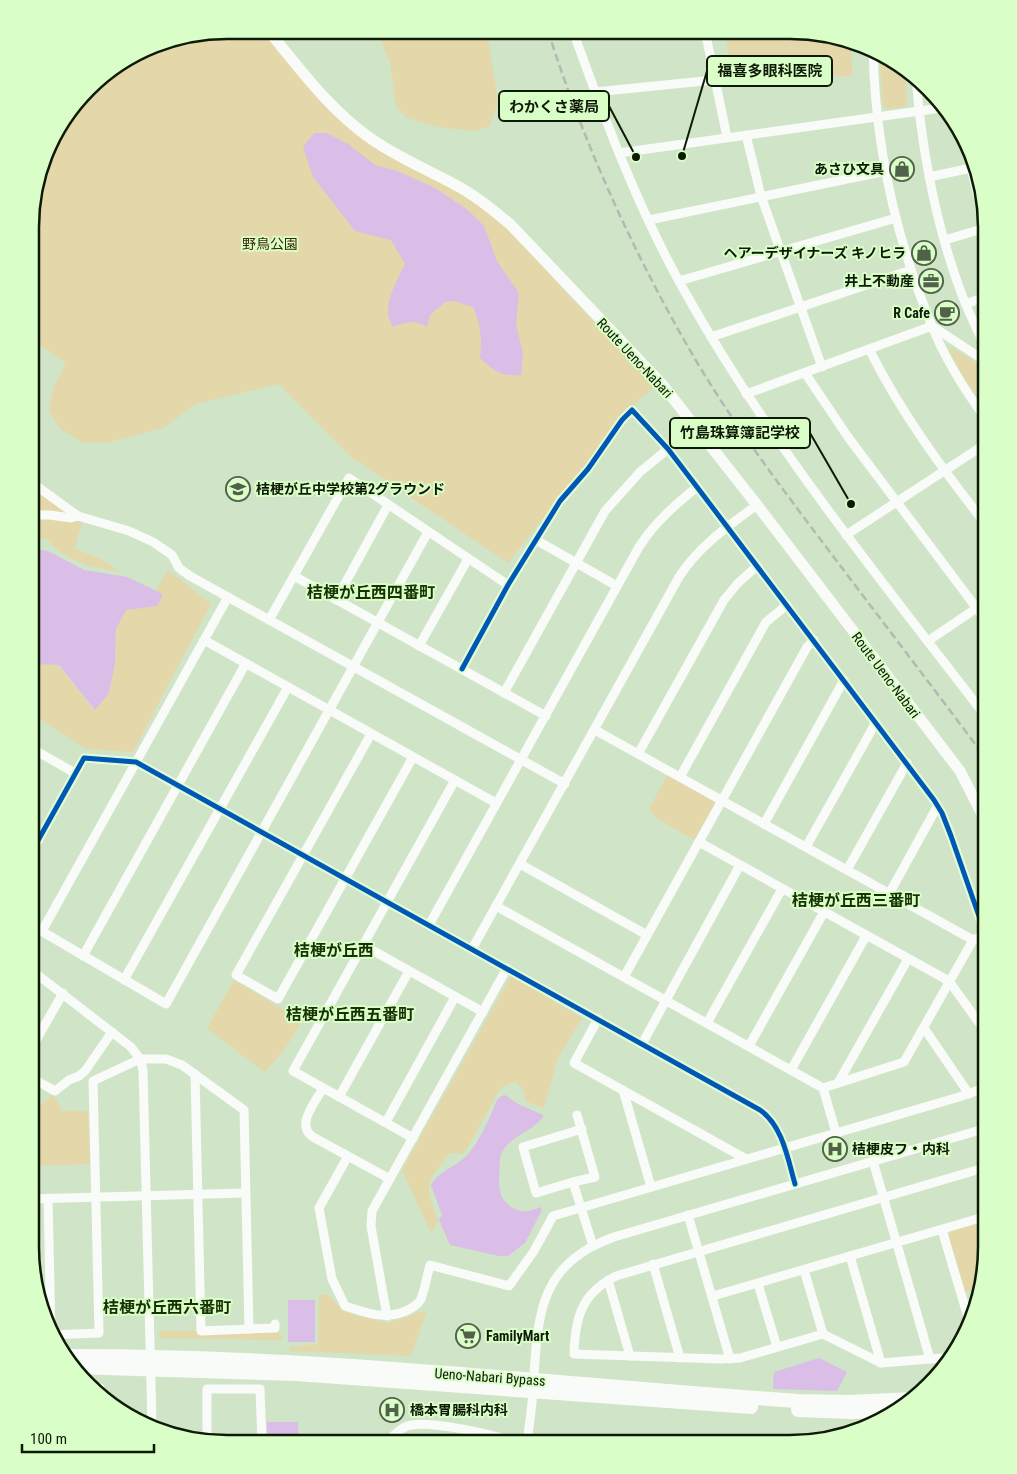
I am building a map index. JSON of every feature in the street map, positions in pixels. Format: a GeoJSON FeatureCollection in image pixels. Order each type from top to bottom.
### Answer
{"type":"FeatureCollection","features":[{"type":"Feature","properties":{"kind":"highway","name":"Ueno-Nabari Bypass"},"geometry":{"type":"LineString","coordinates":[[73,1356],[250,1359],[798,1410],[882,1411]]}},
{"type":"Feature","properties":{"kind":"highway","name":"Ueno-Nabari Bypass"},"geometry":{"type":"LineString","coordinates":[[82,1367],[296,1374],[798,1401],[849,1402],[900,1400]]}},
{"type":"Feature","properties":{"kind":"main road","name":"Route Ueno-Nabari"},"geometry":{"type":"LineString","coordinates":[[275,39],[328,103],[344,118],[371,139],[468,192],[489,206],[510,224],[661,383],[757,505],[960,771],[978,806]]}},
{"type":"Feature","properties":{"kind":"street"},"geometry":{"type":"LineString","coordinates":[[576,39],[619,154],[637,196],[679,281],[711,337],[746,394],[804,478],[978,706]]}},
{"type":"Feature","properties":{"kind":"street"},"geometry":{"type":"LineString","coordinates":[[706,39],[727,138]]}},
{"type":"Feature","properties":{"kind":"street"},"geometry":{"type":"LineString","coordinates":[[874,58],[878,117],[886,171],[896,218],[932,326],[956,374],[978,407]]}},
{"type":"Feature","properties":{"kind":"street"},"geometry":{"type":"LineString","coordinates":[[595,92],[714,80]]}},
{"type":"Feature","properties":{"kind":"street"},"geometry":{"type":"LineString","coordinates":[[917,88],[929,176],[945,240],[966,304],[978,331]]}},
{"type":"Feature","properties":{"kind":"street"},"geometry":{"type":"LineString","coordinates":[[619,154],[936,108]]}},
{"type":"Feature","properties":{"kind":"street"},"geometry":{"type":"LineString","coordinates":[[746,135],[761,196],[822,367]]}},
{"type":"Feature","properties":{"kind":"street"},"geometry":{"type":"LineString","coordinates":[[929,176],[969,168]]}},
{"type":"Feature","properties":{"kind":"street"},"geometry":{"type":"LineString","coordinates":[[650,220],[886,171]]}},
{"type":"Feature","properties":{"kind":"street"},"geometry":{"type":"LineString","coordinates":[[679,281],[896,218]]}},
{"type":"Feature","properties":{"kind":"street"},"geometry":{"type":"LineString","coordinates":[[945,240],[978,232]]}},
{"type":"Feature","properties":{"kind":"street"},"geometry":{"type":"LineString","coordinates":[[711,337],[912,270]]}},
{"type":"Feature","properties":{"kind":"street"},"geometry":{"type":"LineString","coordinates":[[966,304],[978,299]]}},
{"type":"Feature","properties":{"kind":"street"},"geometry":{"type":"LineString","coordinates":[[746,394],[932,326]]}},
{"type":"Feature","properties":{"kind":"street"},"geometry":{"type":"LineString","coordinates":[[932,326],[978,356]]}},
{"type":"Feature","properties":{"kind":"street"},"geometry":{"type":"LineString","coordinates":[[869,349],[912,426],[978,514]]}},
{"type":"Feature","properties":{"kind":"street"},"geometry":{"type":"LineString","coordinates":[[805,372],[848,437],[896,503],[977,608],[928,642]]}},
{"type":"Feature","properties":{"kind":"street"},"geometry":{"type":"LineString","coordinates":[[462,669],[508,585],[560,501],[588,469],[622,420],[632,410],[668,449],[814,640],[875,724],[907,763],[942,813],[952,836],[978,913]]}},
{"type":"Feature","properties":{"kind":"street"},"geometry":{"type":"LineString","coordinates":[[504,693],[598,522],[614,500],[640,472],[668,449]]}},
{"type":"Feature","properties":{"kind":"street"},"geometry":{"type":"LineString","coordinates":[[846,534],[978,449]]}},
{"type":"Feature","properties":{"kind":"street"},"geometry":{"type":"LineString","coordinates":[[269,620],[349,478],[508,585]]}},
{"type":"Feature","properties":{"kind":"street"},"geometry":{"type":"LineString","coordinates":[[429,925],[617,586],[650,531],[671,508],[697,487]]}},
{"type":"Feature","properties":{"kind":"street"},"geometry":{"type":"LineString","coordinates":[[39,488],[78,516],[130,531],[153,542],[172,555],[183,572],[565,784]]}},
{"type":"Feature","properties":{"kind":"street"},"geometry":{"type":"LineString","coordinates":[[336,600],[388,505]]}},
{"type":"Feature","properties":{"kind":"street"},"geometry":{"type":"LineString","coordinates":[[472,949],[682,573],[705,545],[727,526],[757,505]]}},
{"type":"Feature","properties":{"kind":"street"},"geometry":{"type":"LineString","coordinates":[[39,515],[71,518],[78,516]]}},
{"type":"Feature","properties":{"kind":"street"},"geometry":{"type":"LineString","coordinates":[[39,930],[166,1004],[428,532]]}},
{"type":"Feature","properties":{"kind":"street"},"geometry":{"type":"LineString","coordinates":[[536,540],[617,586]]}},
{"type":"Feature","properties":{"kind":"street"},"geometry":{"type":"LineString","coordinates":[[419,646],[468,559]]}},
{"type":"Feature","properties":{"kind":"street"},"geometry":{"type":"LineString","coordinates":[[638,754],[724,600],[738,582],[757,566]]}},
{"type":"Feature","properties":{"kind":"street"},"geometry":{"type":"LineString","coordinates":[[294,576],[546,716]]}},
{"type":"Feature","properties":{"kind":"street"},"geometry":{"type":"LineString","coordinates":[[42,931],[228,597]]}},
{"type":"Feature","properties":{"kind":"street"},"geometry":{"type":"LineString","coordinates":[[680,777],[766,622],[787,605]]}},
{"type":"Feature","properties":{"kind":"street"},"geometry":{"type":"LineString","coordinates":[[204,640],[496,803]]}},
{"type":"Feature","properties":{"kind":"street"},"geometry":{"type":"LineString","coordinates":[[624,977],[807,647],[814,640]]}},
{"type":"Feature","properties":{"kind":"street"},"geometry":{"type":"LineString","coordinates":[[83,956],[246,663]]}},
{"type":"Feature","properties":{"kind":"street"},"geometry":{"type":"LineString","coordinates":[[764,824],[844,680]]}},
{"type":"Feature","properties":{"kind":"street"},"geometry":{"type":"LineString","coordinates":[[124,980],[288,687]]}},
{"type":"Feature","properties":{"kind":"street"},"geometry":{"type":"LineString","coordinates":[[806,847],[875,724]]}},
{"type":"Feature","properties":{"kind":"street"},"geometry":{"type":"LineString","coordinates":[[595,730],[973,940],[978,939]]}},
{"type":"Feature","properties":{"kind":"street"},"geometry":{"type":"LineString","coordinates":[[371,734],[236,975],[278,999],[413,757]]}},
{"type":"Feature","properties":{"kind":"street"},"geometry":{"type":"LineString","coordinates":[[39,753],[75,773]]}},
{"type":"Feature","properties":{"kind":"street"},"geometry":{"type":"LineString","coordinates":[[39,838],[84,758],[136,762],[765,1113],[775,1127],[785,1149],[795,1184]]}},
{"type":"Feature","properties":{"kind":"street"},"geometry":{"type":"LineString","coordinates":[[848,870],[907,763]]}},
{"type":"Feature","properties":{"kind":"street"},"geometry":{"type":"LineString","coordinates":[[413,1138],[293,1071],[455,780]]}},
{"type":"Feature","properties":{"kind":"street"},"geometry":{"type":"LineString","coordinates":[[889,894],[937,807]]}},
{"type":"Feature","properties":{"kind":"street"},"geometry":{"type":"LineString","coordinates":[[699,842],[949,981],[978,1021]]}},
{"type":"Feature","properties":{"kind":"street"},"geometry":{"type":"LineString","coordinates":[[520,864],[647,935]]}},
{"type":"Feature","properties":{"kind":"street"},"geometry":{"type":"LineString","coordinates":[[642,1044],[740,865]]}},
{"type":"Feature","properties":{"kind":"street"},"geometry":{"type":"LineString","coordinates":[[707,1023],[782,889]]}},
{"type":"Feature","properties":{"kind":"street"},"geometry":{"type":"LineString","coordinates":[[496,906],[823,1088],[836,1133]]}},
{"type":"Feature","properties":{"kind":"street"},"geometry":{"type":"LineString","coordinates":[[749,1046],[824,912]]}},
{"type":"Feature","properties":{"kind":"street"},"geometry":{"type":"LineString","coordinates":[[791,1070],[866,936]]}},
{"type":"Feature","properties":{"kind":"street"},"geometry":{"type":"LineString","coordinates":[[823,1088],[904,1062],[973,940]]}},
{"type":"Feature","properties":{"kind":"street"},"geometry":{"type":"LineString","coordinates":[[363,945],[483,1012]]}},
{"type":"Feature","properties":{"kind":"street"},"geometry":{"type":"LineString","coordinates":[[838,1082],[908,959]]}},
{"type":"Feature","properties":{"kind":"street"},"geometry":{"type":"LineString","coordinates":[[388,1316],[370,1220],[372,1211],[506,968]]}},
{"type":"Feature","properties":{"kind":"street"},"geometry":{"type":"LineString","coordinates":[[339,1097],[409,971]]}},
{"type":"Feature","properties":{"kind":"street"},"geometry":{"type":"LineString","coordinates":[[39,976],[131,1047],[140,1059],[143,1070],[152,1420]]}},
{"type":"Feature","properties":{"kind":"street"},"geometry":{"type":"LineString","coordinates":[[39,1036],[63,993]]}},
{"type":"Feature","properties":{"kind":"street"},"geometry":{"type":"LineString","coordinates":[[386,1122],[455,997]]}},
{"type":"Feature","properties":{"kind":"street"},"geometry":{"type":"LineString","coordinates":[[598,1019],[574,1063],[746,1159]]}},
{"type":"Feature","properties":{"kind":"street"},"geometry":{"type":"LineString","coordinates":[[924,1028],[969,1094]]}},
{"type":"Feature","properties":{"kind":"street"},"geometry":{"type":"LineString","coordinates":[[39,1082],[55,1090],[69,1080],[79,1076],[85,1071],[112,1032]]}},
{"type":"Feature","properties":{"kind":"street"},"geometry":{"type":"LineString","coordinates":[[61,1335],[99,1333],[93,1081],[140,1059],[159,1058],[173,1060],[244,1110],[246,1128],[245,1193],[249,1329]]}},
{"type":"Feature","properties":{"kind":"street"},"geometry":{"type":"LineString","coordinates":[[194,1074],[201,1331],[275,1328],[275,1324]]}},
{"type":"Feature","properties":{"kind":"street"},"geometry":{"type":"LineString","coordinates":[[323,1088],[305,1120],[304,1127],[313,1138],[390,1179]]}},
{"type":"Feature","properties":{"kind":"street"},"geometry":{"type":"LineString","coordinates":[[623,1090],[651,1187]]}},
{"type":"Feature","properties":{"kind":"street"},"geometry":{"type":"LineString","coordinates":[[348,1156],[319,1208],[332,1279],[345,1306],[374,1315],[388,1316],[414,1307],[420,1300],[430,1264],[509,1286],[534,1251],[554,1216],[978,1090]]}},
{"type":"Feature","properties":{"kind":"street"},"geometry":{"type":"LineString","coordinates":[[577,1115],[582,1129],[595,1176],[536,1193],[523,1147],[582,1129]]}},
{"type":"Feature","properties":{"kind":"street"},"geometry":{"type":"LineString","coordinates":[[528,1435],[538,1322],[545,1298],[555,1279],[566,1265],[584,1251],[614,1237],[978,1131]]}},
{"type":"Feature","properties":{"kind":"street"},"geometry":{"type":"LineString","coordinates":[[873,1161],[930,1359]]}},
{"type":"Feature","properties":{"kind":"street"},"geometry":{"type":"LineString","coordinates":[[943,1357],[881,1363],[823,1334],[740,1358],[730,1359],[574,1354],[576,1328],[580,1311],[595,1290],[608,1280],[623,1273],[978,1170]]}},
{"type":"Feature","properties":{"kind":"street"},"geometry":{"type":"LineString","coordinates":[[573,1182],[593,1246]]}},
{"type":"Feature","properties":{"kind":"street"},"geometry":{"type":"LineString","coordinates":[[39,1198],[245,1193]]}},
{"type":"Feature","properties":{"kind":"street"},"geometry":{"type":"LineString","coordinates":[[48,1198],[50,1312]]}},
{"type":"Feature","properties":{"kind":"street"},"geometry":{"type":"LineString","coordinates":[[688,1216],[730,1359]]}},
{"type":"Feature","properties":{"kind":"street"},"geometry":{"type":"LineString","coordinates":[[713,1296],[978,1219]]}},
{"type":"Feature","properties":{"kind":"street"},"geometry":{"type":"LineString","coordinates":[[942,1230],[966,1312]]}},
{"type":"Feature","properties":{"kind":"street"},"geometry":{"type":"LineString","coordinates":[[850,1256],[881,1363]]}},
{"type":"Feature","properties":{"kind":"street"},"geometry":{"type":"LineString","coordinates":[[653,1264],[680,1358]]}},
{"type":"Feature","properties":{"kind":"street"},"geometry":{"type":"LineString","coordinates":[[804,1270],[823,1334]]}},
{"type":"Feature","properties":{"kind":"street"},"geometry":{"type":"LineString","coordinates":[[608,1280],[630,1356]]}},
{"type":"Feature","properties":{"kind":"street"},"geometry":{"type":"LineString","coordinates":[[758,1284],[777,1347]]}},
{"type":"Feature","properties":{"kind":"street"},"geometry":{"type":"LineString","coordinates":[[207,1434],[207,1389],[260,1389],[262,1435]]}},
{"type":"Feature","properties":{"kind":"street"},"geometry":{"type":"LineString","coordinates":[[396,1435],[405,1427],[423,1424],[485,1435]]}},
{"type":"Feature","properties":{"kind":"green space","name":"野鳥公園"},"geometry":{"type":"Polygon","coordinates":[[[268,39],[340,120],[473,201],[495,218],[522,243],[571,298],[656,385],[628,410],[508,563],[351,457],[279,384],[196,404],[163,428],[106,443],[84,443],[60,429],[49,411],[53,388],[66,363],[39,345],[39,214],[42,190],[49,166],[70,122],[103,85],[122,70],[155,53],[178,45],[202,40],[268,39]]]}},
{"type":"Feature","properties":{"kind":"green space"},"geometry":{"type":"Polygon","coordinates":[[[381,39],[488,39],[498,103],[489,127],[474,131],[438,127],[407,118],[396,107],[390,63],[381,39]]]}},
{"type":"Feature","properties":{"kind":"green space"},"geometry":{"type":"Polygon","coordinates":[[[727,39],[803,39],[827,42],[851,49],[852,76],[730,80],[727,39]]]}},
{"type":"Feature","properties":{"kind":"green space"},"geometry":{"type":"Polygon","coordinates":[[[880,62],[906,78],[907,104],[905,107],[887,109],[883,105],[880,62]]]}},
{"type":"Feature","properties":{"kind":"green space"},"geometry":{"type":"Polygon","coordinates":[[[952,348],[978,364],[978,399],[963,376],[949,350],[952,348]]]}},
{"type":"Feature","properties":{"kind":"green space"},"geometry":{"type":"Polygon","coordinates":[[[39,491],[69,515],[83,520],[74,549],[101,559],[120,572],[100,568],[71,558],[54,547],[47,539],[39,538],[39,491]]]}},
{"type":"Feature","properties":{"kind":"green space"},"geometry":{"type":"Polygon","coordinates":[[[168,570],[211,604],[133,752],[86,749],[39,718],[39,664],[58,665],[94,710],[115,663],[116,629],[126,610],[163,594],[156,590],[168,570]]]}},
{"type":"Feature","properties":{"kind":"green space"},"geometry":{"type":"Polygon","coordinates":[[[668,775],[712,799],[714,806],[694,840],[656,818],[649,808],[668,775]]]}},
{"type":"Feature","properties":{"kind":"green space"},"geometry":{"type":"Polygon","coordinates":[[[511,976],[582,1018],[558,1058],[544,1108],[526,1101],[523,1090],[515,1081],[500,1089],[464,1154],[450,1153],[435,1172],[429,1185],[429,1191],[438,1221],[431,1233],[402,1170],[511,976]]]}},
{"type":"Feature","properties":{"kind":"green space"},"geometry":{"type":"Polygon","coordinates":[[[234,980],[302,1021],[283,1052],[264,1072],[207,1028],[234,980]]]}},
{"type":"Feature","properties":{"kind":"green space"},"geometry":{"type":"Polygon","coordinates":[[[53,1094],[62,1111],[88,1111],[90,1164],[39,1166],[39,1107],[53,1094]]]}},
{"type":"Feature","properties":{"kind":"green space"},"geometry":{"type":"Polygon","coordinates":[[[978,1224],[978,1260],[975,1284],[974,1289],[965,1292],[949,1237],[951,1231],[978,1224]]]}},
{"type":"Feature","properties":{"kind":"green space"},"geometry":{"type":"Polygon","coordinates":[[[327,1294],[344,1312],[388,1323],[427,1310],[411,1356],[290,1351],[289,1347],[318,1344],[319,1295],[327,1294]]]}},
{"type":"Feature","properties":{"kind":"green space"},"geometry":{"type":"Polygon","coordinates":[[[159,1331],[197,1331],[197,1334],[281,1333],[282,1340],[159,1338],[159,1331]]]}},
{"type":"Feature","properties":{"kind":"green space"},"geometry":{"type":"Polygon","coordinates":[[[857,1418],[869,1418],[858,1422],[857,1418]]]}},
{"type":"Feature","properties":{"kind":"shaded area"},"geometry":{"type":"Polygon","coordinates":[[[314,133],[327,133],[348,144],[375,165],[397,171],[435,188],[468,210],[484,226],[497,261],[519,293],[516,325],[523,352],[521,375],[508,375],[498,372],[480,358],[480,332],[478,319],[473,307],[454,301],[445,302],[430,315],[427,327],[410,322],[393,327],[389,319],[389,303],[405,264],[391,240],[355,231],[313,177],[303,147],[314,133]]]}},
{"type":"Feature","properties":{"kind":"shaded area"},"geometry":{"type":"Polygon","coordinates":[[[39,549],[48,551],[84,570],[127,577],[163,594],[157,606],[126,610],[116,629],[115,663],[109,693],[95,710],[59,665],[39,664],[39,549]]]}},
{"type":"Feature","properties":{"kind":"shaded area"},"geometry":{"type":"Polygon","coordinates":[[[505,1095],[518,1104],[543,1115],[543,1117],[503,1150],[500,1157],[499,1186],[503,1198],[513,1208],[526,1211],[540,1207],[542,1210],[525,1243],[508,1256],[499,1256],[450,1245],[439,1220],[442,1215],[431,1185],[438,1176],[469,1153],[483,1131],[497,1100],[505,1095]]]}},
{"type":"Feature","properties":{"kind":"shaded area"},"geometry":{"type":"Polygon","coordinates":[[[288,1300],[315,1300],[315,1342],[288,1342],[288,1300]]]}},
{"type":"Feature","properties":{"kind":"shaded area"},"geometry":{"type":"Polygon","coordinates":[[[819,1358],[847,1372],[837,1391],[773,1389],[774,1372],[819,1358]]]}},
{"type":"Feature","properties":{"kind":"shaded area"},"geometry":{"type":"Polygon","coordinates":[[[267,1422],[298,1422],[299,1435],[268,1435],[267,1422]]]}},
{"type":"Feature","properties":{"kind":"railway"},"geometry":{"type":"LineString","coordinates":[[551,39],[578,117],[614,202],[654,284],[698,364],[766,466],[978,748]]}},
{"type":"Feature","properties":{"kind":"cycle path"},"geometry":{"type":"LineString","coordinates":[[462,669],[508,585],[560,501],[588,469],[622,420],[632,410],[668,449],[934,800],[942,813],[951,836],[978,913]]}},
{"type":"Feature","properties":{"kind":"cycle path"},"geometry":{"type":"LineString","coordinates":[[39,839],[84,758],[136,762],[760,1110],[774,1125],[784,1144],[795,1184]]}},
{"type":"Feature","properties":{"kind":"place","name":"福喜多眼科医院"},"geometry":{"type":"Point","coordinates":[682,156]}},
{"type":"Feature","properties":{"kind":"place","name":"わかくさ薬局"},"geometry":{"type":"Point","coordinates":[636,157]}},
{"type":"Feature","properties":{"kind":"place","name":"あさひ文具"},"geometry":{"type":"Point","coordinates":[902,169]}},
{"type":"Feature","properties":{"kind":"place","name":"ヘアーデザイナーズ キノヒラ"},"geometry":{"type":"Point","coordinates":[924,253]}},
{"type":"Feature","properties":{"kind":"place","name":"井上不動産"},"geometry":{"type":"Point","coordinates":[931,281]}},
{"type":"Feature","properties":{"kind":"place","name":"R Cafe"},"geometry":{"type":"Point","coordinates":[947,313]}},
{"type":"Feature","properties":{"kind":"place","name":"桔梗が丘中学校第2グラウンド"},"geometry":{"type":"Point","coordinates":[238,489]}},
{"type":"Feature","properties":{"kind":"place","name":"竹島珠算簿記学校"},"geometry":{"type":"Point","coordinates":[851,504]}},
{"type":"Feature","properties":{"kind":"place","name":"桔梗皮フ・内科"},"geometry":{"type":"Point","coordinates":[835,1149]}},
{"type":"Feature","properties":{"kind":"place","name":"FamilyMart"},"geometry":{"type":"Point","coordinates":[468,1336]}},
{"type":"Feature","properties":{"kind":"place","name":"橋本胃腸科内科"},"geometry":{"type":"Point","coordinates":[392,1410]}},
{"type":"Feature","properties":{"kind":"district","name":"桔梗が丘西四番町"},"geometry":{"type":"Point","coordinates":[371,592]}},
{"type":"Feature","properties":{"kind":"district","name":"桔梗が丘西三番町"},"geometry":{"type":"Point","coordinates":[856,900]}},
{"type":"Feature","properties":{"kind":"district","name":"桔梗が丘西"},"geometry":{"type":"Point","coordinates":[334,950]}},
{"type":"Feature","properties":{"kind":"district","name":"桔梗が丘西五番町"},"geometry":{"type":"Point","coordinates":[350,1014]}},
{"type":"Feature","properties":{"kind":"district","name":"桔梗が丘西六番町"},"geometry":{"type":"Point","coordinates":[167,1307]}}]}
